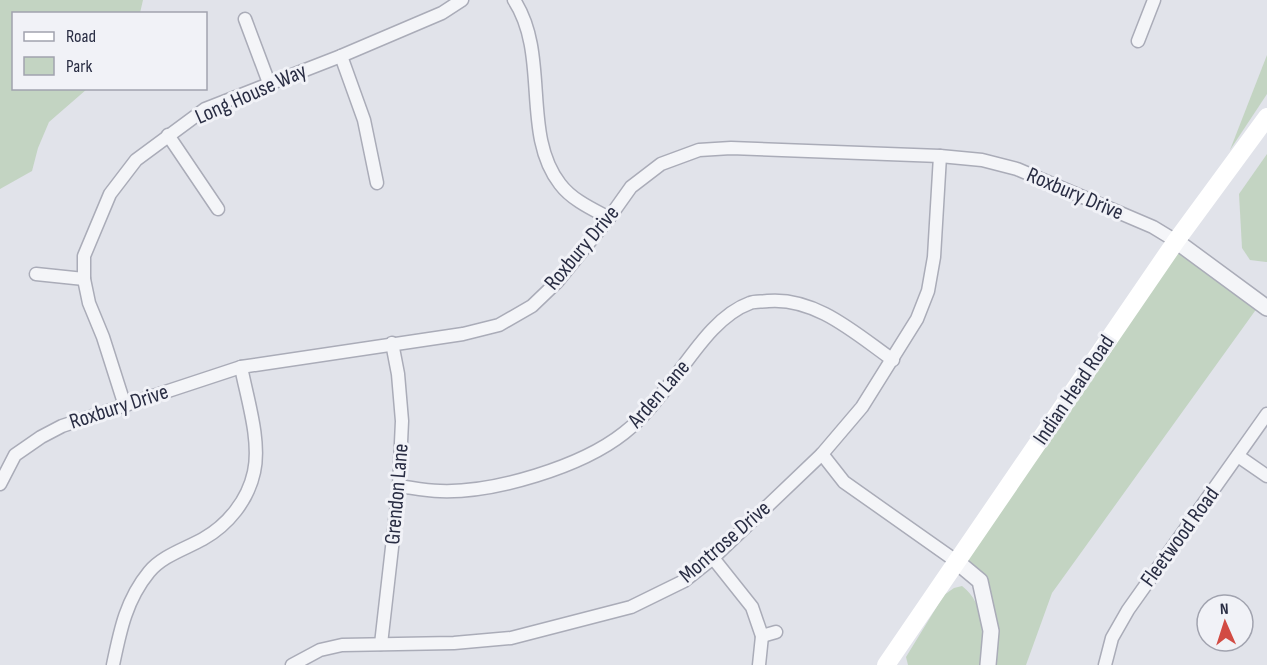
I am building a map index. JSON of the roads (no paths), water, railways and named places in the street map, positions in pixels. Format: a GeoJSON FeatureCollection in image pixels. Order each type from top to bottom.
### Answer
{"type":"FeatureCollection","features":[{"type":"Feature","properties":{"kind":"main road","name":"Indian Head Road"},"geometry":{"type":"LineString","coordinates":[[886,665],[1176,241],[1267,117]]}},
{"type":"Feature","properties":{"kind":"street","name":"Long House Way"},"geometry":{"type":"LineString","coordinates":[[125,406],[103,337],[89,303],[84,279],[84,256],[110,194],[136,160],[205,109],[341,56],[442,13],[462,0]]}},
{"type":"Feature","properties":{"kind":"street"},"geometry":{"type":"LineString","coordinates":[[514,0],[529,34],[541,140],[547,165],[561,186],[575,198],[609,218]]}},
{"type":"Feature","properties":{"kind":"street"},"geometry":{"type":"LineString","coordinates":[[1138,41],[1154,0]]}},
{"type":"Feature","properties":{"kind":"street"},"geometry":{"type":"LineString","coordinates":[[245,19],[269,83]]}},
{"type":"Feature","properties":{"kind":"street"},"geometry":{"type":"LineString","coordinates":[[341,56],[364,120],[377,183]]}},
{"type":"Feature","properties":{"kind":"street"},"geometry":{"type":"LineString","coordinates":[[168,135],[218,209]]}},
{"type":"Feature","properties":{"kind":"street","name":"Roxbury Drive"},"geometry":{"type":"LineString","coordinates":[[0,484],[15,455],[62,426],[241,367],[463,334],[500,324],[532,306],[557,282],[631,187],[661,164],[699,150],[731,148],[940,156],[982,160],[1017,169],[1153,227],[1176,241]]}},
{"type":"Feature","properties":{"kind":"street","name":"Montrose Drive"},"geometry":{"type":"LineString","coordinates":[[292,665],[320,650],[342,645],[454,643],[511,638],[631,607],[684,581],[713,558],[822,454],[862,407],[893,360],[917,319],[928,291],[934,257],[940,156]]}},
{"type":"Feature","properties":{"kind":"street"},"geometry":{"type":"LineString","coordinates":[[1176,241],[1267,308]]}},
{"type":"Feature","properties":{"kind":"street"},"geometry":{"type":"LineString","coordinates":[[36,274],[84,279]]}},
{"type":"Feature","properties":{"kind":"street","name":"Arden Lane"},"geometry":{"type":"LineString","coordinates":[[399,486],[440,491],[476,489],[530,477],[590,455],[625,433],[659,398],[725,317],[751,303],[780,300],[805,305],[848,328],[893,360]]}},
{"type":"Feature","properties":{"kind":"street","name":"Grendon Lane"},"geometry":{"type":"LineString","coordinates":[[381,644],[399,486],[402,421],[398,374],[392,343]]}},
{"type":"Feature","properties":{"kind":"street"},"geometry":{"type":"LineString","coordinates":[[113,665],[122,622],[132,596],[150,570],[226,524],[243,500],[254,471],[255,443],[241,367]]}},
{"type":"Feature","properties":{"kind":"street","name":"Fleetwood Road"},"geometry":{"type":"LineString","coordinates":[[1105,665],[1112,638],[1128,610],[1267,414]]}},
{"type":"Feature","properties":{"kind":"street"},"geometry":{"type":"LineString","coordinates":[[822,454],[844,482],[957,561],[980,581],[991,631],[988,665]]}},
{"type":"Feature","properties":{"kind":"street"},"geometry":{"type":"LineString","coordinates":[[1238,456],[1267,476]]}},
{"type":"Feature","properties":{"kind":"street"},"geometry":{"type":"LineString","coordinates":[[713,558],[752,607],[762,636],[759,665]]}},
{"type":"Feature","properties":{"kind":"street"},"geometry":{"type":"LineString","coordinates":[[762,636],[776,632]]}}]}
